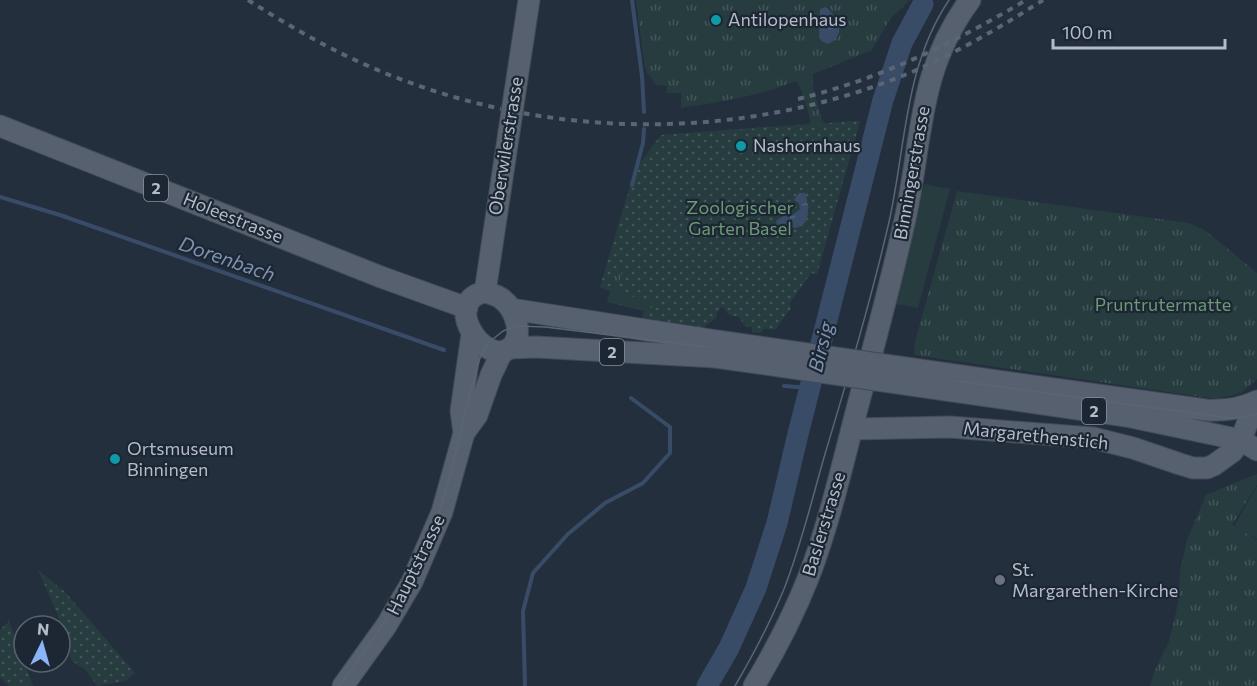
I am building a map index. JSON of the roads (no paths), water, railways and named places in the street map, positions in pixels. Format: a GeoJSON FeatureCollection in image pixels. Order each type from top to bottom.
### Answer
{"type":"FeatureCollection","features":[{"type":"Feature","properties":{"kind":"main road","name":"Oberwilerstrasse"},"geometry":{"type":"LineString","coordinates":[[485,292],[529,0]]}},
{"type":"Feature","properties":{"kind":"main road","name":"Binningerstrasse"},"geometry":{"type":"LineString","coordinates":[[872,353],[906,215],[930,80],[948,34],[970,0]]}},
{"type":"Feature","properties":{"kind":"main road","name":"Holeestrasse"},"geometry":{"type":"LineString","coordinates":[[0,126],[381,278],[467,308]]}},
{"type":"Feature","properties":{"kind":"main road"},"geometry":{"type":"LineString","coordinates":[[485,292],[499,297],[511,309],[517,333],[506,350],[486,346],[472,334],[467,324],[467,308],[470,300],[477,294],[485,292]]}},
{"type":"Feature","properties":{"kind":"main road","name":"2"},"geometry":{"type":"LineString","coordinates":[[511,309],[716,349],[947,382],[1206,410],[1221,411],[1257,403]]}},
{"type":"Feature","properties":{"kind":"main road","name":"Hauptstrasse"},"geometry":{"type":"LineString","coordinates":[[464,433],[461,411],[472,334]]}},
{"type":"Feature","properties":{"kind":"main road","name":"2"},"geometry":{"type":"LineString","coordinates":[[506,350],[536,347],[716,349]]}},
{"type":"Feature","properties":{"kind":"main road","name":"Hauptstrasse"},"geometry":{"type":"LineString","coordinates":[[343,686],[386,626],[411,582],[442,512],[464,433],[477,415],[491,375],[506,350]]}},
{"type":"Feature","properties":{"kind":"main road","name":"Baslerstrasse"},"geometry":{"type":"LineString","coordinates":[[754,686],[782,636],[809,575],[827,522],[872,353]]}},
{"type":"Feature","properties":{"kind":"main road","name":"2"},"geometry":{"type":"LineString","coordinates":[[947,382],[1252,441]]}},
{"type":"Feature","properties":{"kind":"main road"},"geometry":{"type":"LineString","coordinates":[[1252,441],[1250,416],[1257,403]]}},
{"type":"Feature","properties":{"kind":"main road","name":"Margarethenstich"},"geometry":{"type":"LineString","coordinates":[[852,429],[950,427],[1093,438],[1133,448],[1193,468],[1207,468],[1214,465],[1252,441]]}},
{"type":"Feature","properties":{"kind":"water"},"geometry":{"type":"Polygon","coordinates":[[[825,7],[839,21],[838,35],[828,44],[819,38],[820,9],[825,7]]]}},
{"type":"Feature","properties":{"kind":"water"},"geometry":{"type":"Polygon","coordinates":[[[799,193],[805,193],[807,202],[805,222],[795,228],[777,224],[776,221],[786,214],[788,218],[800,209],[799,203],[794,200],[799,193]]]}},
{"type":"Feature","properties":{"kind":"waterway"},"geometry":{"type":"LineString","coordinates":[[632,0],[642,76],[644,112]]}},
{"type":"Feature","properties":{"kind":"waterway","name":"Birsig"},"geometry":{"type":"LineString","coordinates":[[707,686],[729,648],[756,588],[777,523],[883,100],[902,43],[923,4]]}},
{"type":"Feature","properties":{"kind":"waterway"},"geometry":{"type":"LineString","coordinates":[[632,185],[643,143],[644,129]]}},
{"type":"Feature","properties":{"kind":"waterway","name":"Dorenbach"},"geometry":{"type":"LineString","coordinates":[[0,197],[60,215],[444,350]]}},
{"type":"Feature","properties":{"kind":"waterway","name":"Dorenbach"},"geometry":{"type":"LineString","coordinates":[[784,386],[810,388]]}},
{"type":"Feature","properties":{"kind":"waterway"},"geometry":{"type":"LineString","coordinates":[[525,686],[523,611],[533,573],[568,534],[605,503],[643,483],[670,453],[670,427],[631,398]]}},
{"type":"Feature","properties":{"kind":"tram line"},"geometry":{"type":"LineString","coordinates":[[735,686],[779,602],[801,539],[882,251],[915,80],[934,26],[949,0]]}},
{"type":"Feature","properties":{"kind":"tram line"},"geometry":{"type":"LineString","coordinates":[[339,686],[387,618],[426,545],[450,476],[481,355],[488,343],[503,331],[517,326],[545,327],[716,348],[1229,418],[1257,414]]}},
{"type":"Feature","properties":{"kind":"railway"},"geometry":{"type":"LineString","coordinates":[[248,0],[341,53],[422,87],[491,106],[561,119],[632,124],[704,122],[775,113],[844,96],[929,64],[979,39],[1043,0]]}},
{"type":"Feature","properties":{"kind":"railway"},"geometry":{"type":"LineString","coordinates":[[798,99],[858,81],[916,58],[972,31],[1026,0]]}},
{"type":"Feature","properties":{"kind":"place","name":"Antilopenhaus"},"geometry":{"type":"Point","coordinates":[716,20]}},
{"type":"Feature","properties":{"kind":"place","name":"Nashornhaus"},"geometry":{"type":"Point","coordinates":[741,146]}},
{"type":"Feature","properties":{"kind":"place","name":"Ortsmuseum Binningen"},"geometry":{"type":"Point","coordinates":[115,459]}},
{"type":"Feature","properties":{"kind":"place","name":"St. Margarethen-Kirche"},"geometry":{"type":"Point","coordinates":[1000,580]}},
{"type":"Feature","properties":{"kind":"park label","name":"Zoologischer Garten Basel"},"geometry":{"type":"Point","coordinates":[740,218]}},
{"type":"Feature","properties":{"kind":"park label","name":"Pruntrutermatte"},"geometry":{"type":"Point","coordinates":[1163,305]}}]}
